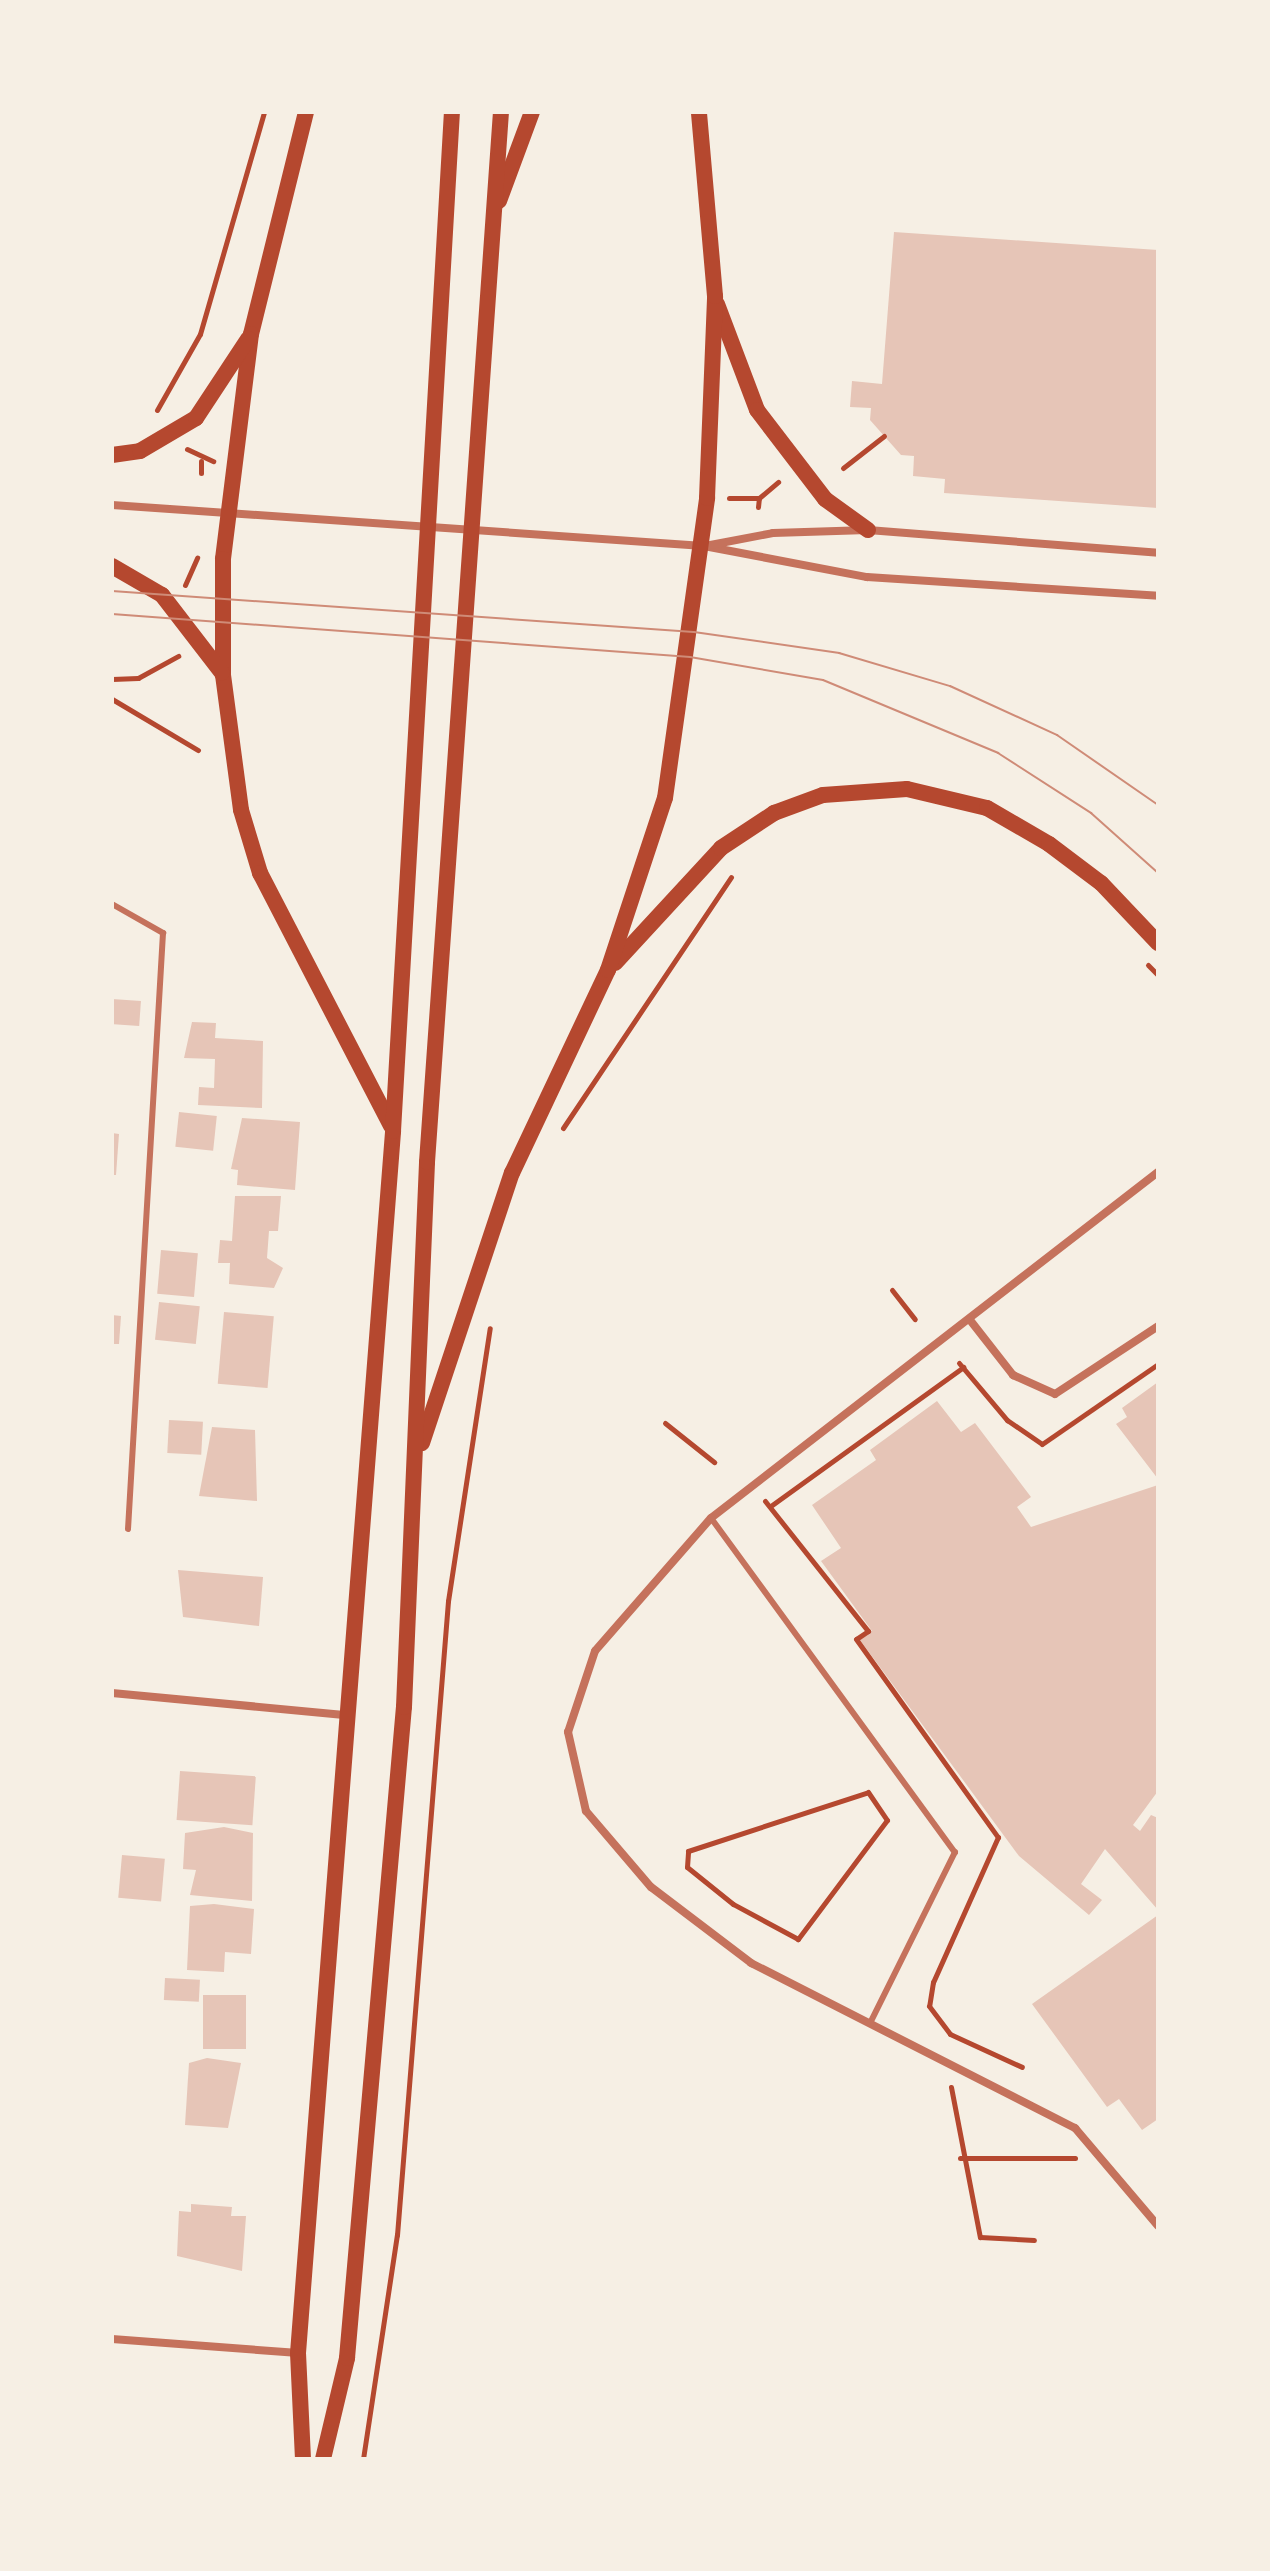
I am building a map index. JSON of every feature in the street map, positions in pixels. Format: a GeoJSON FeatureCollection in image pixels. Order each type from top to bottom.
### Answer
{"type":"FeatureCollection","features":[{"type":"Feature","properties":{"kind":"main road"},"geometry":{"type":"LineString","coordinates":[[306,112],[251,334],[230,513],[223,675],[241,810],[260,873],[393,1131]]}},
{"type":"Feature","properties":{"kind":"main road"},"geometry":{"type":"LineString","coordinates":[[303,2459],[298,2353],[344,1715],[393,1131],[452,112]]}},
{"type":"Feature","properties":{"kind":"main road"},"geometry":{"type":"LineString","coordinates":[[323,2459],[347,2358],[404,1707],[427,1162],[501,112]]}},
{"type":"Feature","properties":{"kind":"main road"},"geometry":{"type":"LineString","coordinates":[[494,214],[532,112]]}},
{"type":"Feature","properties":{"kind":"main road"},"geometry":{"type":"LineString","coordinates":[[416,1460],[512,1173],[608,970],[665,798],[704,546],[715,296],[699,112]]}},
{"type":"Feature","properties":{"kind":"main road"},"geometry":{"type":"LineString","coordinates":[[715,296],[757,410],[825,499],[868,530]]}},
{"type":"Feature","properties":{"kind":"main road"},"geometry":{"type":"LineString","coordinates":[[112,455],[140,451],[196,418],[251,334]]}},
{"type":"Feature","properties":{"kind":"main road"},"geometry":{"type":"LineString","coordinates":[[112,566],[162,595],[223,675]]}},
{"type":"Feature","properties":{"kind":"main road"},"geometry":{"type":"LineString","coordinates":[[608,970],[721,848],[774,813],[823,795],[907,789],[987,808],[1049,844],[1101,883],[1158,943]]}},
{"type":"Feature","properties":{"kind":"street"},"geometry":{"type":"LineString","coordinates":[[112,505],[704,546],[867,577],[1158,596]]}},
{"type":"Feature","properties":{"kind":"street"},"geometry":{"type":"LineString","coordinates":[[704,546],[773,533],[868,530],[1158,553]]}},
{"type":"Feature","properties":{"kind":"street"},"geometry":{"type":"LineString","coordinates":[[1157,1176],[711,1518],[595,1651],[568,1732],[586,1811],[651,1887],[751,1963],[1040,2106],[1096,2153],[1158,2226]]}},
{"type":"Feature","properties":{"kind":"street"},"geometry":{"type":"LineString","coordinates":[[970,1320],[1013,1375],[1055,1394],[1158,1326]]}},
{"type":"Feature","properties":{"kind":"street"},"geometry":{"type":"LineString","coordinates":[[112,1693],[344,1715]]}},
{"type":"Feature","properties":{"kind":"street"},"geometry":{"type":"LineString","coordinates":[[112,2339],[298,2353]]}},
{"type":"Feature","properties":{"kind":"lane"},"geometry":{"type":"LineString","coordinates":[[112,904],[163,933],[128,1529]]}},
{"type":"Feature","properties":{"kind":"lane"},"geometry":{"type":"LineString","coordinates":[[711,1518],[955,1852],[870,2023]]}},
{"type":"Feature","properties":{"kind":"path"},"geometry":{"type":"LineString","coordinates":[[156,410],[200,334],[264,112]]}},
{"type":"Feature","properties":{"kind":"path"},"geometry":{"type":"LineString","coordinates":[[843,468],[884,436]]}},
{"type":"Feature","properties":{"kind":"path"},"geometry":{"type":"LineString","coordinates":[[186,448],[201,461],[201,473]]}},
{"type":"Feature","properties":{"kind":"path"},"geometry":{"type":"LineString","coordinates":[[724,498],[759,498],[778,482]]}},
{"type":"Feature","properties":{"kind":"path"},"geometry":{"type":"LineString","coordinates":[[758,507],[759,498]]}},
{"type":"Feature","properties":{"kind":"path"},"geometry":{"type":"LineString","coordinates":[[184,586],[197,557]]}},
{"type":"Feature","properties":{"kind":"path"},"geometry":{"type":"LineString","coordinates":[[112,679],[138,678],[178,656]]}},
{"type":"Feature","properties":{"kind":"path"},"geometry":{"type":"LineString","coordinates":[[112,699],[198,750]]}},
{"type":"Feature","properties":{"kind":"path"},"geometry":{"type":"LineString","coordinates":[[560,1132],[734,872],[728,863]]}},
{"type":"Feature","properties":{"kind":"path"},"geometry":{"type":"LineString","coordinates":[[1137,954],[1158,975]]}},
{"type":"Feature","properties":{"kind":"path"},"geometry":{"type":"LineString","coordinates":[[892,1290],[915,1319]]}},
{"type":"Feature","properties":{"kind":"path"},"geometry":{"type":"LineString","coordinates":[[363,2459],[397,2235],[448,1601],[491,1323]]}},
{"type":"Feature","properties":{"kind":"path"},"geometry":{"type":"LineString","coordinates":[[772,1505],[963,1367]]}},
{"type":"Feature","properties":{"kind":"path"},"geometry":{"type":"LineString","coordinates":[[665,1423],[714,1462]]}},
{"type":"Feature","properties":{"kind":"path"},"geometry":{"type":"LineString","coordinates":[[868,1792],[887,1820],[798,1939],[733,1904],[687,1867],[688,1851],[868,1792]]}},
{"type":"Feature","properties":{"kind":"path"},"geometry":{"type":"LineString","coordinates":[[952,2115],[980,2237],[1034,2240]]}},
{"type":"Feature","properties":{"kind":"path"},"geometry":{"type":"LineString","coordinates":[[960,2158],[1048,2161],[1096,2153]]}},
{"type":"Feature","properties":{"kind":"path"},"geometry":{"type":"LineString","coordinates":[[1158,2171],[1158,2179]]}},
{"type":"Feature","properties":{"kind":"building"},"geometry":{"type":"Polygon","coordinates":[[[894,232],[1158,250],[1158,508],[944,493],[945,479],[913,476],[914,456],[901,455],[870,420],[871,408],[850,407],[852,381],[882,384],[894,232]]]}},
{"type":"Feature","properties":{"kind":"building"},"geometry":{"type":"Polygon","coordinates":[[[112,999],[141,1001],[139,1026],[112,1024],[112,999]]]}},
{"type":"Feature","properties":{"kind":"building"},"geometry":{"type":"Polygon","coordinates":[[[192,1022],[216,1023],[215,1038],[263,1041],[262,1108],[198,1105],[199,1087],[214,1088],[215,1059],[184,1058],[192,1022]]]}},
{"type":"Feature","properties":{"kind":"building"},"geometry":{"type":"Polygon","coordinates":[[[179,1112],[217,1116],[213,1151],[175,1147],[179,1112]]]}},
{"type":"Feature","properties":{"kind":"building"},"geometry":{"type":"Polygon","coordinates":[[[242,1118],[300,1122],[295,1190],[237,1185],[238,1170],[231,1169],[242,1118]]]}},
{"type":"Feature","properties":{"kind":"building"},"geometry":{"type":"Polygon","coordinates":[[[112,1133],[119,1134],[116,1175],[112,1175],[112,1133]]]}},
{"type":"Feature","properties":{"kind":"building"},"geometry":{"type":"Polygon","coordinates":[[[235,1196],[281,1196],[278,1231],[269,1231],[267,1258],[283,1268],[274,1288],[229,1284],[230,1263],[218,1263],[220,1240],[232,1241],[235,1196]]]}},
{"type":"Feature","properties":{"kind":"building"},"geometry":{"type":"Polygon","coordinates":[[[161,1250],[198,1253],[194,1297],[157,1294],[161,1250]]]}},
{"type":"Feature","properties":{"kind":"building"},"geometry":{"type":"Polygon","coordinates":[[[159,1302],[200,1306],[196,1344],[155,1340],[159,1302]]]}},
{"type":"Feature","properties":{"kind":"building"},"geometry":{"type":"Polygon","coordinates":[[[224,1312],[274,1316],[268,1388],[218,1384],[224,1312]]]}},
{"type":"Feature","properties":{"kind":"building"},"geometry":{"type":"Polygon","coordinates":[[[112,1315],[121,1316],[119,1344],[112,1344],[112,1315]]]}},
{"type":"Feature","properties":{"kind":"building"},"geometry":{"type":"Polygon","coordinates":[[[1158,1382],[1158,1479],[1116,1424],[1127,1417],[1122,1408],[1158,1382]]]}},
{"type":"Feature","properties":{"kind":"building"},"geometry":{"type":"Polygon","coordinates":[[[937,1401],[961,1432],[975,1423],[1031,1497],[1017,1507],[1031,1527],[1158,1485],[1158,1791],[1133,1825],[1140,1831],[1151,1815],[1158,1818],[1158,1910],[1105,1849],[1081,1884],[1102,1900],[1089,1915],[1019,1856],[860,1640],[872,1631],[821,1561],[841,1548],[812,1505],[876,1460],[870,1450],[937,1401]]]}},
{"type":"Feature","properties":{"kind":"building"},"geometry":{"type":"Polygon","coordinates":[[[169,1420],[203,1422],[201,1455],[167,1453],[169,1420]]]}},
{"type":"Feature","properties":{"kind":"building"},"geometry":{"type":"Polygon","coordinates":[[[212,1427],[255,1430],[257,1501],[199,1496],[212,1427]]]}},
{"type":"Feature","properties":{"kind":"building"},"geometry":{"type":"Polygon","coordinates":[[[178,1570],[263,1577],[259,1626],[183,1617],[178,1570]]]}},
{"type":"Feature","properties":{"kind":"building"},"geometry":{"type":"Polygon","coordinates":[[[180,1771],[256,1776],[252,1825],[177,1820],[180,1771]]]}},
{"type":"Feature","properties":{"kind":"building"},"geometry":{"type":"Polygon","coordinates":[[[224,1827],[253,1833],[252,1901],[190,1895],[196,1870],[183,1869],[185,1833],[224,1827]]]}},
{"type":"Feature","properties":{"kind":"building"},"geometry":{"type":"Polygon","coordinates":[[[122,1855],[165,1859],[161,1902],[118,1898],[122,1855]]]}},
{"type":"Feature","properties":{"kind":"building"},"geometry":{"type":"Polygon","coordinates":[[[214,1904],[254,1909],[251,1954],[225,1952],[224,1972],[187,1970],[190,1906],[214,1904]]]}},
{"type":"Feature","properties":{"kind":"building"},"geometry":{"type":"Polygon","coordinates":[[[1158,1915],[1158,2119],[1142,2130],[1119,2099],[1107,2107],[1032,2004],[1158,1915]]]}},
{"type":"Feature","properties":{"kind":"building"},"geometry":{"type":"Polygon","coordinates":[[[165,1978],[200,1980],[199,2002],[164,2000],[165,1978]]]}},
{"type":"Feature","properties":{"kind":"building"},"geometry":{"type":"Polygon","coordinates":[[[203,1995],[246,1995],[246,2049],[203,2049],[203,1995]]]}},
{"type":"Feature","properties":{"kind":"building"},"geometry":{"type":"Polygon","coordinates":[[[207,2058],[241,2063],[228,2128],[185,2125],[189,2063],[207,2058]]]}},
{"type":"Feature","properties":{"kind":"building"},"geometry":{"type":"Polygon","coordinates":[[[191,2204],[232,2207],[231,2216],[246,2216],[242,2271],[177,2256],[179,2211],[191,2212],[191,2204]]]}},
{"type":"Feature","properties":{"kind":"tram line"},"geometry":{"type":"LineString","coordinates":[[112,591],[694,632],[839,653],[950,686],[1057,735],[1158,805]]}},
{"type":"Feature","properties":{"kind":"tram line"},"geometry":{"type":"LineString","coordinates":[[112,614],[690,657],[823,680],[998,753],[1091,813],[1158,873]]}}]}
